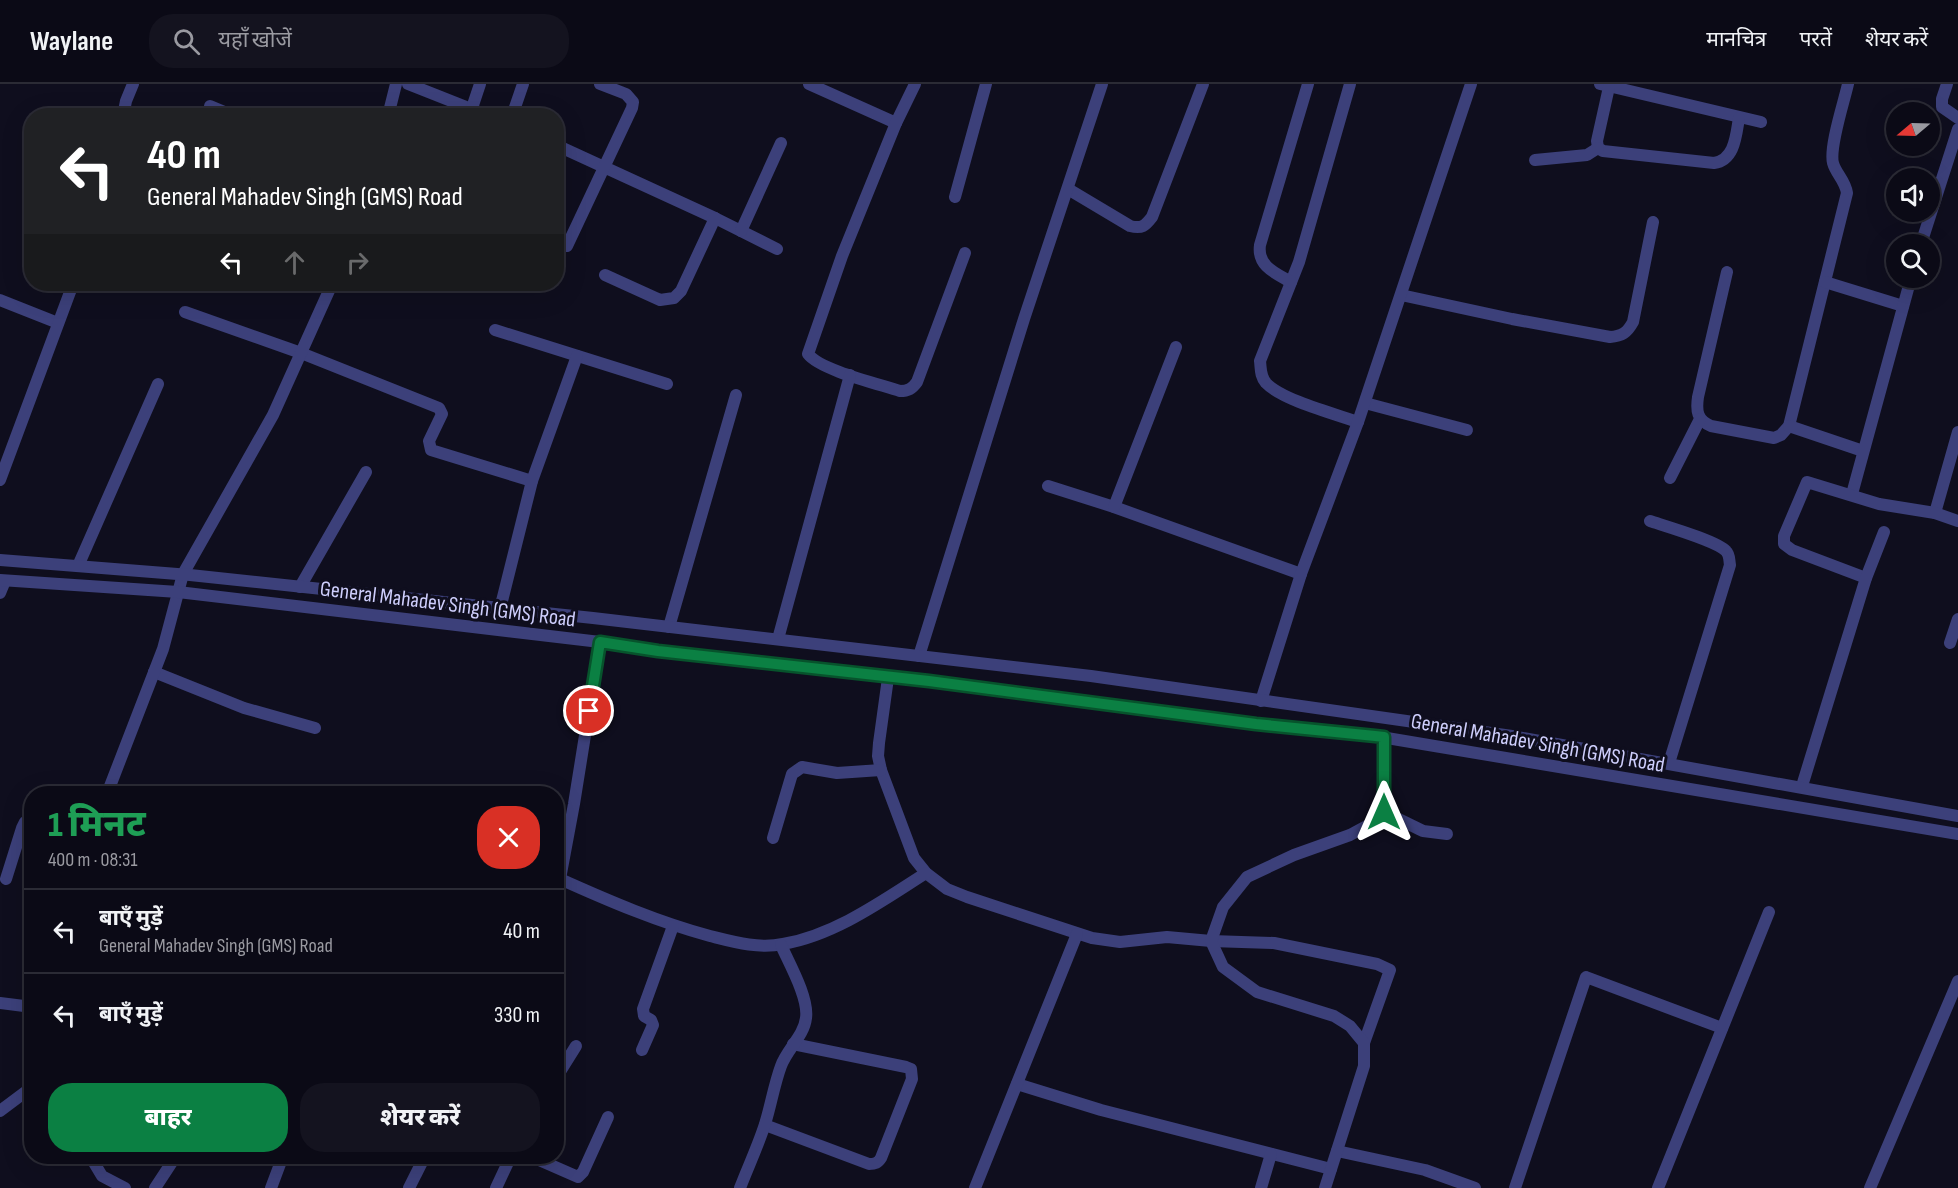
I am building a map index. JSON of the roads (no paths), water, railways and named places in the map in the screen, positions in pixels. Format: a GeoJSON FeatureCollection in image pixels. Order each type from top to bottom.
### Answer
{"type":"FeatureCollection","features":[{"type":"Feature","properties":{"kind":"street"},"geometry":{"type":"LineString","coordinates":[[125,108],[133,84]]}},
{"type":"Feature","properties":{"kind":"street"},"geometry":{"type":"LineString","coordinates":[[390,108],[396,84]]}},
{"type":"Feature","properties":{"kind":"street"},"geometry":{"type":"LineString","coordinates":[[408,84],[472,108],[480,84]]}},
{"type":"Feature","properties":{"kind":"street"},"geometry":{"type":"LineString","coordinates":[[515,108],[523,84]]}},
{"type":"Feature","properties":{"kind":"street"},"geometry":{"type":"LineString","coordinates":[[567,246],[632,108],[633,102],[626,94],[600,84]]}},
{"type":"Feature","properties":{"kind":"street"},"geometry":{"type":"LineString","coordinates":[[809,84],[896,123]]}},
{"type":"Feature","properties":{"kind":"street"},"geometry":{"type":"LineString","coordinates":[[915,84],[896,123],[842,256],[809,346],[808,354],[812,360],[900,391],[913,388],[965,253]]}},
{"type":"Feature","properties":{"kind":"street"},"geometry":{"type":"LineString","coordinates":[[955,197],[986,84]]}},
{"type":"Feature","properties":{"kind":"street"},"geometry":{"type":"LineString","coordinates":[[919,656],[1024,319],[1102,84]]}},
{"type":"Feature","properties":{"kind":"street"},"geometry":{"type":"LineString","coordinates":[[1068,189],[1130,226],[1140,228],[1145,226],[1152,217],[1203,84]]}},
{"type":"Feature","properties":{"kind":"street"},"geometry":{"type":"LineString","coordinates":[[1292,282],[1264,265],[1258,254],[1308,84]]}},
{"type":"Feature","properties":{"kind":"street"},"geometry":{"type":"LineString","coordinates":[[1261,701],[1301,574],[1365,403],[1471,84]]}},
{"type":"Feature","properties":{"kind":"street"},"geometry":{"type":"LineString","coordinates":[[1727,272],[1696,408],[1700,418],[1711,426],[1774,438],[1790,426],[1847,193],[1845,182],[1833,165],[1832,152],[1848,84]]}},
{"type":"Feature","properties":{"kind":"street"},"geometry":{"type":"LineString","coordinates":[[1947,84],[1942,107],[1958,118]]}},
{"type":"Feature","properties":{"kind":"street"},"geometry":{"type":"LineString","coordinates":[[1346,86],[1299,262],[1260,361],[1261,374],[1266,382],[1280,394],[1358,422]]}},
{"type":"Feature","properties":{"kind":"street"},"geometry":{"type":"LineString","coordinates":[[1598,148],[1604,86],[1761,122]]}},
{"type":"Feature","properties":{"kind":"street"},"geometry":{"type":"LineString","coordinates":[[210,106],[215,108]]}},
{"type":"Feature","properties":{"kind":"street"},"geometry":{"type":"LineString","coordinates":[[1598,148],[1611,153],[1723,162],[1735,141],[1739,118]]}},
{"type":"Feature","properties":{"kind":"street"},"geometry":{"type":"LineString","coordinates":[[1924,234],[1958,129]]}},
{"type":"Feature","properties":{"kind":"street"},"geometry":{"type":"LineString","coordinates":[[741,231],[781,143]]}},
{"type":"Feature","properties":{"kind":"street"},"geometry":{"type":"LineString","coordinates":[[1534,160],[1587,155],[1598,148]]}},
{"type":"Feature","properties":{"kind":"street"},"geometry":{"type":"LineString","coordinates":[[564,149],[716,218],[777,249]]}},
{"type":"Feature","properties":{"kind":"street"},"geometry":{"type":"LineString","coordinates":[[605,275],[660,300],[674,298],[681,291],[716,218]]}},
{"type":"Feature","properties":{"kind":"street"},"geometry":{"type":"LineString","coordinates":[[1401,295],[1512,320],[1610,337],[1619,336],[1625,334],[1633,322],[1653,222]]}},
{"type":"Feature","properties":{"kind":"street"},"geometry":{"type":"LineString","coordinates":[[1825,282],[1903,306]]}},
{"type":"Feature","properties":{"kind":"street"},"geometry":{"type":"LineString","coordinates":[[1852,494],[1908,288]]}},
{"type":"Feature","properties":{"kind":"street"},"geometry":{"type":"LineString","coordinates":[[0,480],[70,291]]}},
{"type":"Feature","properties":{"kind":"street"},"geometry":{"type":"LineString","coordinates":[[111,786],[163,649],[183,574],[273,415],[329,291]]}},
{"type":"Feature","properties":{"kind":"street"},"geometry":{"type":"LineString","coordinates":[[0,300],[58,322]]}},
{"type":"Feature","properties":{"kind":"street"},"geometry":{"type":"LineString","coordinates":[[185,312],[301,353],[439,408],[442,414],[429,441],[431,450],[532,481]]}},
{"type":"Feature","properties":{"kind":"street"},"geometry":{"type":"LineString","coordinates":[[495,330],[668,384]]}},
{"type":"Feature","properties":{"kind":"street"},"geometry":{"type":"LineString","coordinates":[[1114,507],[1176,347]]}},
{"type":"Feature","properties":{"kind":"street"},"geometry":{"type":"LineString","coordinates":[[500,609],[532,481],[577,356]]}},
{"type":"Feature","properties":{"kind":"street"},"geometry":{"type":"LineString","coordinates":[[778,639],[850,375]]}},
{"type":"Feature","properties":{"kind":"street"},"geometry":{"type":"LineString","coordinates":[[78,566],[158,384]]}},
{"type":"Feature","properties":{"kind":"street"},"geometry":{"type":"LineString","coordinates":[[669,627],[736,395]]}},
{"type":"Feature","properties":{"kind":"street"},"geometry":{"type":"LineString","coordinates":[[1365,403],[1467,430]]}},
{"type":"Feature","properties":{"kind":"street"},"geometry":{"type":"LineString","coordinates":[[1670,478],[1700,418]]}},
{"type":"Feature","properties":{"kind":"street"},"geometry":{"type":"LineString","coordinates":[[1790,426],[1863,451]]}},
{"type":"Feature","properties":{"kind":"street"},"geometry":{"type":"LineString","coordinates":[[1935,513],[1958,432]]}},
{"type":"Feature","properties":{"kind":"street"},"geometry":{"type":"LineString","coordinates":[[300,587],[366,472]]}},
{"type":"Feature","properties":{"kind":"street"},"geometry":{"type":"LineString","coordinates":[[1866,578],[1792,550],[1784,544],[1784,536],[1806,482],[1879,504],[1935,513],[1958,521]]}},
{"type":"Feature","properties":{"kind":"street"},"geometry":{"type":"LineString","coordinates":[[1048,486],[1114,507],[1301,574]]}},
{"type":"Feature","properties":{"kind":"street"},"geometry":{"type":"LineString","coordinates":[[1650,521],[1725,549],[1730,565],[1669,763]]}},
{"type":"Feature","properties":{"kind":"street"},"geometry":{"type":"LineString","coordinates":[[1803,786],[1866,578],[1884,532]]}},
{"type":"Feature","properties":{"kind":"street"},"geometry":{"type":"LineString","coordinates":[[0,560],[183,574],[778,639],[1091,676],[1512,736],[1803,786],[1958,816]]}},
{"type":"Feature","properties":{"kind":"street"},"geometry":{"type":"LineString","coordinates":[[0,593],[3,580]]}},
{"type":"Feature","properties":{"kind":"street","name":"General Mahadev Singh (GMS) Road"},"geometry":{"type":"LineString","coordinates":[[3,580],[178,592],[600,642],[658,651],[929,681],[1256,724],[1384,737],[1958,834]]}},
{"type":"Feature","properties":{"kind":"street"},"geometry":{"type":"LineString","coordinates":[[1950,643],[1958,619]]}},
{"type":"Feature","properties":{"kind":"street"},"geometry":{"type":"LineString","coordinates":[[564,852],[574,804],[600,642]]}},
{"type":"Feature","properties":{"kind":"street"},"geometry":{"type":"LineString","coordinates":[[154,672],[244,708],[315,728]]}},
{"type":"Feature","properties":{"kind":"street"},"geometry":{"type":"LineString","coordinates":[[888,678],[878,756],[881,770],[914,858],[926,873],[947,889],[1092,938],[1120,942],[1167,937],[1274,943],[1377,964],[1390,970],[1364,1043],[1364,1066],[1325,1188]]}},
{"type":"Feature","properties":{"kind":"street"},"geometry":{"type":"LineString","coordinates":[[1364,1043],[1350,1026],[1334,1016],[1257,992],[1223,966],[1211,941],[1223,907],[1247,877],[1294,855],[1350,835],[1374,822],[1384,812],[1384,737]]}},
{"type":"Feature","properties":{"kind":"street"},"geometry":{"type":"LineString","coordinates":[[773,838],[792,774],[796,770],[808,768],[823,772],[837,772],[881,770]]}},
{"type":"Feature","properties":{"kind":"street"},"geometry":{"type":"LineString","coordinates":[[1384,812],[1423,831],[1448,834]]}},
{"type":"Feature","properties":{"kind":"street"},"geometry":{"type":"LineString","coordinates":[[6,879],[24,824]]}},
{"type":"Feature","properties":{"kind":"street"},"geometry":{"type":"LineString","coordinates":[[564,883],[673,926],[738,944],[781,945],[811,937],[852,919],[926,873]]}},
{"type":"Feature","properties":{"kind":"street"},"geometry":{"type":"LineString","coordinates":[[1658,1188],[1769,912]]}},
{"type":"Feature","properties":{"kind":"street"},"geometry":{"type":"LineString","coordinates":[[642,1050],[653,1025],[651,1020],[644,1016],[643,1010],[673,926]]}},
{"type":"Feature","properties":{"kind":"street"},"geometry":{"type":"LineString","coordinates":[[975,1188],[1077,934]]}},
{"type":"Feature","properties":{"kind":"street"},"geometry":{"type":"LineString","coordinates":[[740,1188],[765,1125],[785,1056],[802,1032],[807,1017],[806,1006],[781,945]]}},
{"type":"Feature","properties":{"kind":"street"},"geometry":{"type":"LineString","coordinates":[[1515,1188],[1586,977],[1722,1028]]}},
{"type":"Feature","properties":{"kind":"street"},"geometry":{"type":"LineString","coordinates":[[1870,1188],[1958,981]]}},
{"type":"Feature","properties":{"kind":"street"},"geometry":{"type":"LineString","coordinates":[[0,1003],[24,1006]]}},
{"type":"Feature","properties":{"kind":"street"},"geometry":{"type":"LineString","coordinates":[[765,1125],[874,1164],[881,1158],[912,1079],[911,1069],[906,1067],[793,1044]]}},
{"type":"Feature","properties":{"kind":"street"},"geometry":{"type":"LineString","coordinates":[[564,1065],[576,1046]]}},
{"type":"Feature","properties":{"kind":"street"},"geometry":{"type":"LineString","coordinates":[[1017,1084],[1101,1110],[1331,1169]]}},
{"type":"Feature","properties":{"kind":"street"},"geometry":{"type":"LineString","coordinates":[[0,1111],[24,1094]]}},
{"type":"Feature","properties":{"kind":"street"},"geometry":{"type":"LineString","coordinates":[[548,1164],[578,1177],[581,1176],[608,1117]]}},
{"type":"Feature","properties":{"kind":"street"},"geometry":{"type":"LineString","coordinates":[[1337,1151],[1425,1170],[1475,1188]]}},
{"type":"Feature","properties":{"kind":"street"},"geometry":{"type":"LineString","coordinates":[[1261,1188],[1271,1154]]}},
{"type":"Feature","properties":{"kind":"street"},"geometry":{"type":"LineString","coordinates":[[95,1164],[102,1176],[125,1188]]}},
{"type":"Feature","properties":{"kind":"street"},"geometry":{"type":"LineString","coordinates":[[155,1188],[171,1164]]}},
{"type":"Feature","properties":{"kind":"street"},"geometry":{"type":"LineString","coordinates":[[271,1188],[280,1164]]}},
{"type":"Feature","properties":{"kind":"street"},"geometry":{"type":"LineString","coordinates":[[409,1188],[421,1164]]}},
{"type":"Feature","properties":{"kind":"street"},"geometry":{"type":"LineString","coordinates":[[495,1188],[507,1164]]}}]}
